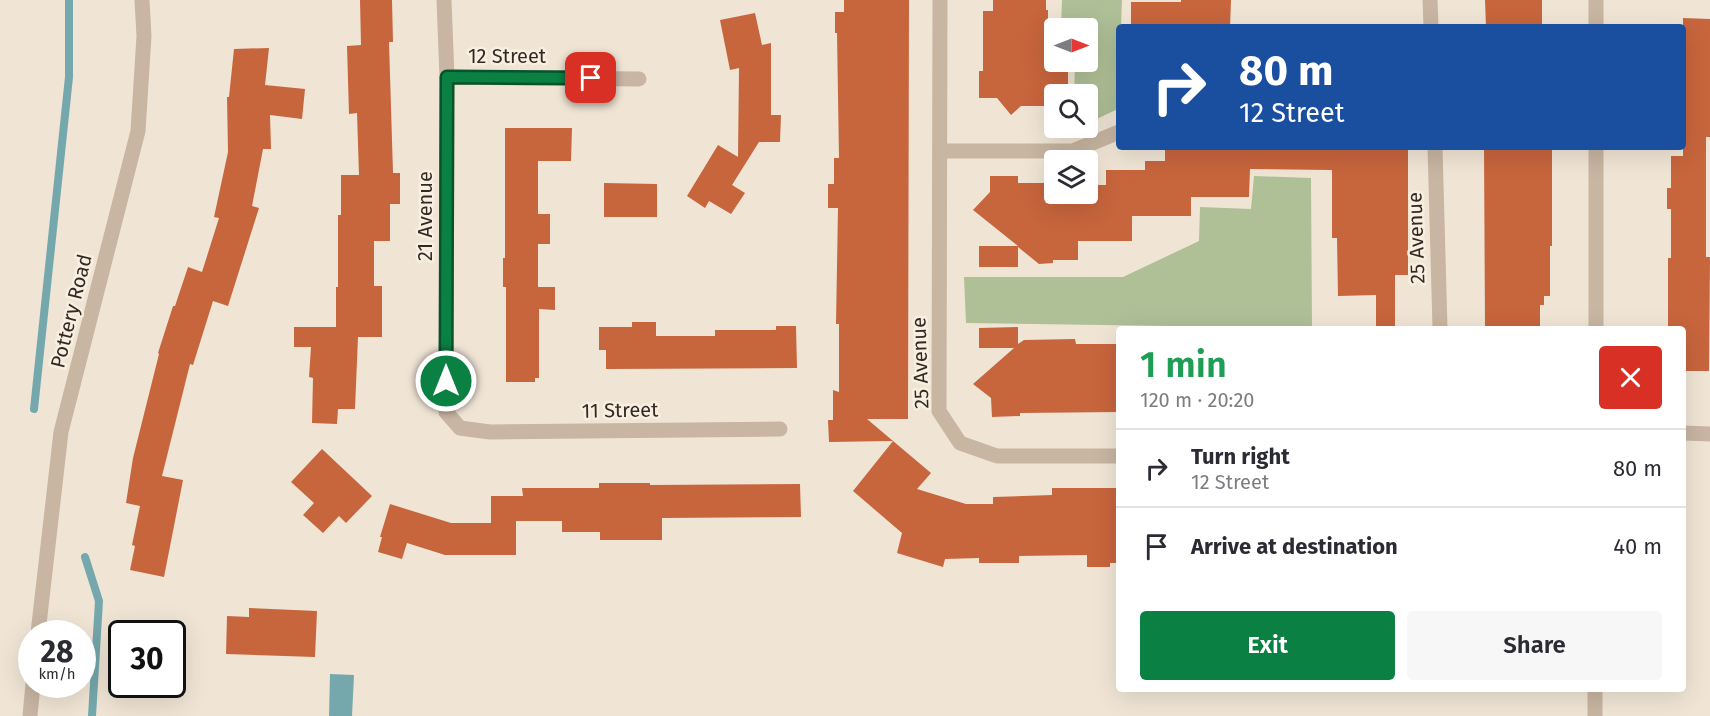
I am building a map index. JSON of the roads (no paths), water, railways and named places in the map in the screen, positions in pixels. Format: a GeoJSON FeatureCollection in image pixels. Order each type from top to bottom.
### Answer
{"type":"FeatureCollection","features":[{"type":"Feature","properties":{"kind":"street","name":"Pottery Road"},"geometry":{"type":"LineString","coordinates":[[39,620],[61,432],[138,131],[144,36],[142,0]]}},
{"type":"Feature","properties":{"kind":"street","name":"21 Avenue"},"geometry":{"type":"LineString","coordinates":[[444,0],[447,77],[446,412],[460,428]]}},
{"type":"Feature","properties":{"kind":"street","name":"25 Avenue"},"geometry":{"type":"LineString","coordinates":[[940,0],[939,411],[960,443],[997,456],[1116,456]]}},
{"type":"Feature","properties":{"kind":"street"},"geometry":{"type":"LineString","coordinates":[[1430,0],[1431,24]]}},
{"type":"Feature","properties":{"kind":"street"},"geometry":{"type":"LineString","coordinates":[[1596,0],[1596,24]]}},
{"type":"Feature","properties":{"kind":"street","name":"12 Street"},"geometry":{"type":"LineString","coordinates":[[447,77],[639,79]]}},
{"type":"Feature","properties":{"kind":"street"},"geometry":{"type":"LineString","coordinates":[[940,151],[1072,151],[1116,133]]}},
{"type":"Feature","properties":{"kind":"street","name":"25 Avenue"},"geometry":{"type":"LineString","coordinates":[[1435,150],[1440,326]]}},
{"type":"Feature","properties":{"kind":"street"},"geometry":{"type":"LineString","coordinates":[[1596,150],[1596,326]]}},
{"type":"Feature","properties":{"kind":"street","name":"11 Street"},"geometry":{"type":"LineString","coordinates":[[460,428],[490,432],[780,429]]}},
{"type":"Feature","properties":{"kind":"street"},"geometry":{"type":"LineString","coordinates":[[1686,433],[1710,434]]}},
{"type":"Feature","properties":{"kind":"street"},"geometry":{"type":"LineString","coordinates":[[1595,692],[1595,716]]}},
{"type":"Feature","properties":{"kind":"street"},"geometry":{"type":"LineString","coordinates":[[30,716],[32,698]]}},
{"type":"Feature","properties":{"kind":"water"},"geometry":{"type":"Polygon","coordinates":[[[330,674],[354,675],[352,716],[329,716],[330,674]]]}},
{"type":"Feature","properties":{"kind":"waterway"},"geometry":{"type":"LineString","coordinates":[[34,409],[69,77],[69,0]]}},
{"type":"Feature","properties":{"kind":"waterway"},"geometry":{"type":"LineString","coordinates":[[85,557],[99,601],[92,716]]}}]}
